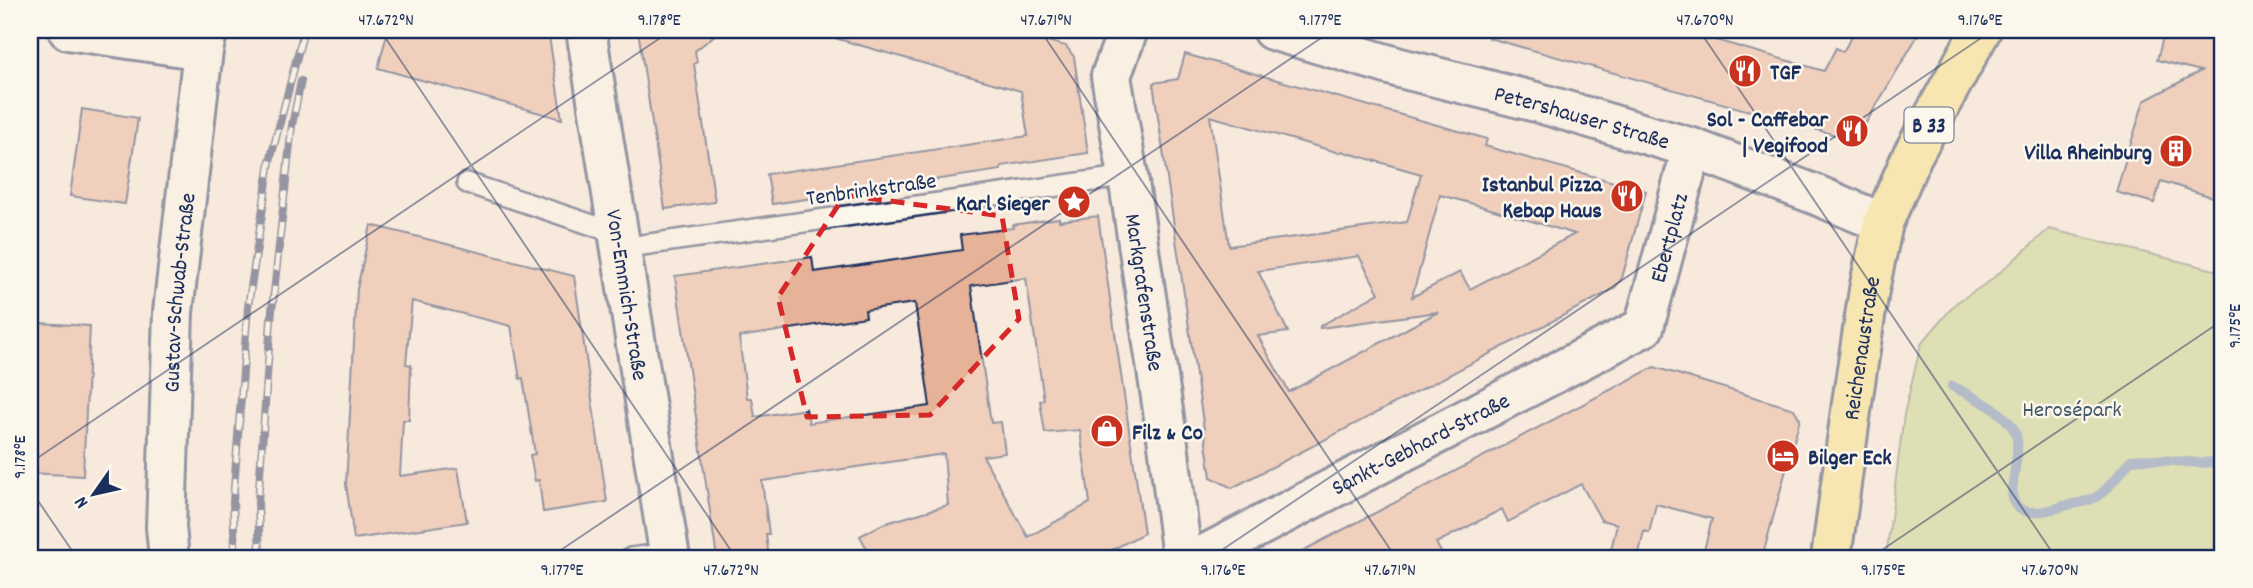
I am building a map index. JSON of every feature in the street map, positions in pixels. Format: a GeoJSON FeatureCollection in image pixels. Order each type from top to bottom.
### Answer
{"type":"FeatureCollection","features":[{"type":"Feature","properties":{"kind":"main road","name":"B 33"},"geometry":{"type":"LineString","coordinates":[[1883,223],[1912,156],[1981,30]]}},
{"type":"Feature","properties":{"kind":"main road","name":"Reichenaustraße"},"geometry":{"type":"LineString","coordinates":[[1831,558],[1856,372],[1883,223]]}},
{"type":"Feature","properties":{"kind":"street"},"geometry":{"type":"LineString","coordinates":[[68,30],[206,40]]}},
{"type":"Feature","properties":{"kind":"street","name":"Von-Emmich-Straße"},"geometry":{"type":"LineString","coordinates":[[586,30],[670,556]]}},
{"type":"Feature","properties":{"kind":"street","name":"Markgrafenstraße"},"geometry":{"type":"LineString","coordinates":[[1128,30],[1111,76],[1172,474],[1182,558]]}},
{"type":"Feature","properties":{"kind":"street","name":"Petershauser Straße"},"geometry":{"type":"LineString","coordinates":[[1272,30],[1692,148],[1883,223]]}},
{"type":"Feature","properties":{"kind":"street","name":"Gustav-Schwab-Straße"},"geometry":{"type":"LineString","coordinates":[[169,558],[166,527],[173,312],[206,40]]}},
{"type":"Feature","properties":{"kind":"street","name":"Ebertplatz"},"geometry":{"type":"LineString","coordinates":[[1644,327],[1692,148]]}},
{"type":"Feature","properties":{"kind":"street","name":"Sankt-Gebhard-Straße"},"geometry":{"type":"LineString","coordinates":[[1198,558],[1644,327]]}},
{"type":"Feature","properties":{"kind":"lane","name":"Tenbrinkstraße"},"geometry":{"type":"LineString","coordinates":[[620,241],[1128,176]]}},
{"type":"Feature","properties":{"kind":"lane"},"geometry":{"type":"LineString","coordinates":[[467,183],[620,241]]}},
{"type":"Feature","properties":{"kind":"lane"},"geometry":{"type":"LineString","coordinates":[[631,558],[670,556]]}},
{"type":"Feature","properties":{"kind":"highlighted area"},"geometry":{"type":"Polygon","coordinates":[[[845,195],[1002,216],[1019,319],[930,415],[807,417],[778,297],[845,195]]]}},
{"type":"Feature","properties":{"kind":"green space","name":"Herosépark"},"geometry":{"type":"Polygon","coordinates":[[[2049,229],[2223,272],[2223,558],[1886,558],[1904,414],[1921,344],[1956,303],[1990,281],[2049,229]]]}},
{"type":"Feature","properties":{"kind":"building"},"geometry":{"type":"Polygon","coordinates":[[[388,30],[548,30],[562,119],[378,68],[388,30]]]}},
{"type":"Feature","properties":{"kind":"building"},"geometry":{"type":"Polygon","coordinates":[[[638,30],[721,30],[695,51],[697,62],[694,64],[715,202],[665,209],[638,30]]]}},
{"type":"Feature","properties":{"kind":"building"},"geometry":{"type":"Polygon","coordinates":[[[832,30],[1007,30],[1066,46],[1074,57],[1088,153],[1001,166],[1001,170],[772,204],[767,174],[1028,136],[1021,91],[831,37],[832,30]]]}},
{"type":"Feature","properties":{"kind":"building"},"geometry":{"type":"Polygon","coordinates":[[[1490,30],[1681,30],[1824,71],[1836,48],[1843,52],[1855,30],[1921,30],[1860,133],[1846,138],[1489,38],[1490,30]]]}},
{"type":"Feature","properties":{"kind":"building","name":"Villa Rheinburg"},"geometry":{"type":"Polygon","coordinates":[[[2165,30],[2223,30],[2223,195],[2216,192],[2215,198],[2161,181],[2154,203],[2116,192],[2144,101],[2201,71],[2157,60],[2165,30]]]}},
{"type":"Feature","properties":{"kind":"building"},"geometry":{"type":"Polygon","coordinates":[[[1185,54],[1487,139],[1485,146],[1646,191],[1622,278],[1614,289],[1232,488],[1211,477],[1153,83],[1178,79],[1185,54]],[[1210,116],[1229,246],[1407,222],[1421,174],[1210,116]],[[1440,195],[1412,297],[1460,272],[1470,289],[1575,234],[1440,195]],[[1359,256],[1258,271],[1288,332],[1258,336],[1289,392],[1438,312],[1320,328],[1379,293],[1359,256]]]}},
{"type":"Feature","properties":{"kind":"building"},"geometry":{"type":"Polygon","coordinates":[[[82,109],[138,118],[125,204],[70,196],[82,109]]]}},
{"type":"Feature","properties":{"kind":"building"},"geometry":{"type":"Polygon","coordinates":[[[1098,216],[1144,533],[1097,558],[872,558],[860,536],[883,524],[948,505],[944,454],[762,481],[769,534],[766,534],[769,558],[717,558],[675,276],[812,257],[814,272],[962,250],[960,235],[1059,218],[1059,221],[1098,216]],[[1026,278],[971,286],[991,423],[1001,422],[1005,453],[983,456],[1028,537],[1090,503],[1080,430],[1045,433],[1040,401],[1044,400],[1026,278]],[[915,303],[865,310],[866,317],[739,337],[747,398],[752,398],[755,417],[806,409],[809,423],[930,406],[915,303]]]}},
{"type":"Feature","properties":{"kind":"building"},"geometry":{"type":"Polygon","coordinates":[[[371,225],[574,276],[607,502],[543,512],[539,480],[535,481],[530,455],[535,454],[523,378],[520,379],[511,326],[412,301],[406,364],[411,365],[409,420],[403,420],[400,476],[458,468],[467,522],[354,539],[346,484],[357,289],[371,225]]]}},
{"type":"Feature","properties":{"kind":"building"},"geometry":{"type":"Polygon","coordinates":[[[39,323],[90,326],[83,476],[31,473],[30,432],[33,430],[36,370],[30,362],[30,354],[37,347],[39,323]]]}},
{"type":"Feature","properties":{"kind":"building"},"geometry":{"type":"Polygon","coordinates":[[[1654,367],[1794,409],[1800,419],[1762,558],[1702,558],[1712,519],[1656,504],[1649,533],[1644,531],[1638,558],[1609,558],[1617,524],[1601,520],[1581,484],[1508,522],[1502,509],[1436,543],[1444,558],[1289,558],[1654,367]]]}},
{"type":"Feature","properties":{"kind":"waterway"},"geometry":{"type":"LineString","coordinates":[[1952,386],[1994,409],[2013,428],[2017,441],[2017,456],[2012,488],[2013,500],[2019,509],[2033,512],[2094,498],[2107,488],[2131,460],[2201,463],[2223,461]]}},
{"type":"Feature","properties":{"kind":"railway"},"geometry":{"type":"LineString","coordinates":[[235,558],[233,501],[248,307],[270,161],[304,30]]}},
{"type":"Feature","properties":{"kind":"railway"},"geometry":{"type":"LineString","coordinates":[[260,558],[258,502],[271,320],[292,125],[301,81]]}},
{"type":"Feature","properties":{"kind":"place","name":"TGF"},"geometry":{"type":"Point","coordinates":[1745,71]}},
{"type":"Feature","properties":{"kind":"place","name":"Sol - Caffebar | Vegifood"},"geometry":{"type":"Point","coordinates":[1852,131]}},
{"type":"Feature","properties":{"kind":"place","name":"Villa Rheinburg"},"geometry":{"type":"Point","coordinates":[2176,151]}},
{"type":"Feature","properties":{"kind":"place","name":"Istanbul Pizza Kebap Haus"},"geometry":{"type":"Point","coordinates":[1627,196]}},
{"type":"Feature","properties":{"kind":"place","name":"Karl Sieger"},"geometry":{"type":"Point","coordinates":[1074,202]}},
{"type":"Feature","properties":{"kind":"place","name":"Filz & Co"},"geometry":{"type":"Point","coordinates":[1107,431]}},
{"type":"Feature","properties":{"kind":"place","name":"Bilger Eck"},"geometry":{"type":"Point","coordinates":[1783,456]}}]}
